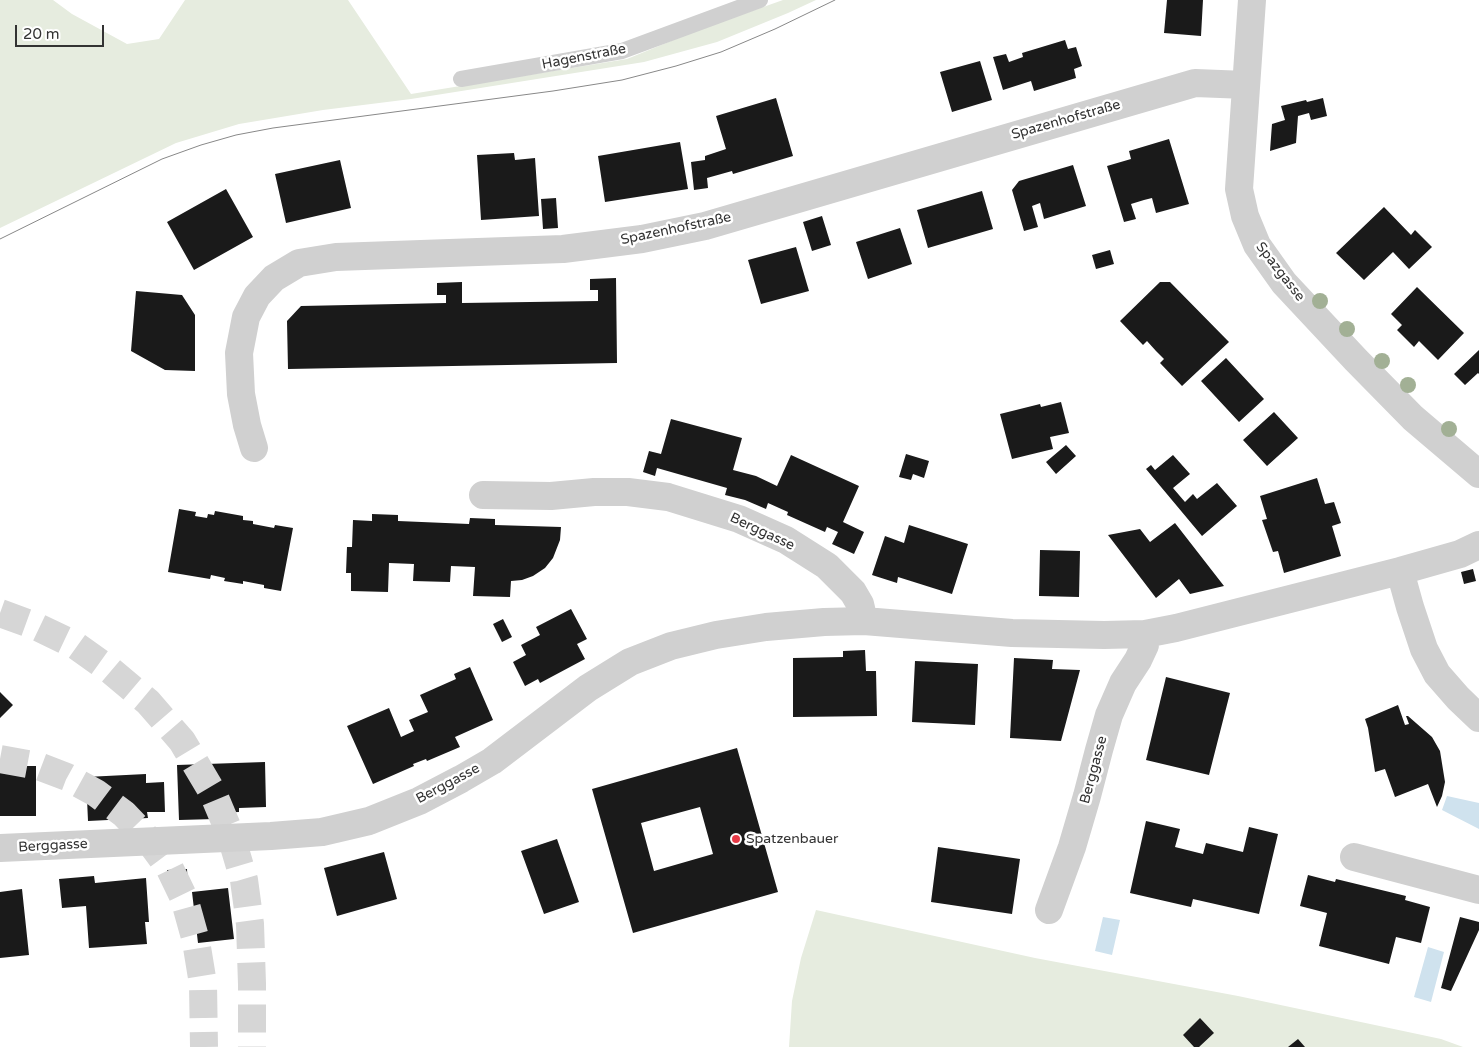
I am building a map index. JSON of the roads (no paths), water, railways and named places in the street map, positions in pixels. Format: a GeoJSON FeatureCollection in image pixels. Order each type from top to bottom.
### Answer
{"type":"FeatureCollection","features":[{"type":"Feature","properties":{"kind":"street","name":"Spazgasse"},"geometry":{"type":"LineString","coordinates":[[1252,0],[1239,189],[1245,216],[1257,245],[1284,283],[1356,360],[1413,418],[1479,474]]}},
{"type":"Feature","properties":{"kind":"street","name":"Spazenhofstraße"},"geometry":{"type":"LineString","coordinates":[[254,448],[241,394],[239,353],[246,317],[257,296],[274,278],[300,263],[336,257],[563,249],[642,239],[705,226],[1195,83],[1246,85]]}},
{"type":"Feature","properties":{"kind":"street","name":"Berggasse"},"geometry":{"type":"LineString","coordinates":[[484,495],[551,496],[594,492],[628,492],[668,498],[739,519],[786,540],[827,566],[853,592],[860,604],[864,620]]}},
{"type":"Feature","properties":{"kind":"street","name":"Berggasse"},"geometry":{"type":"LineString","coordinates":[[0,848],[280,836],[322,832],[369,821],[419,801],[461,780],[492,761],[588,688],[630,662],[671,646],[716,635],[766,627],[864,620],[1012,633],[1145,634],[1176,628],[1400,571],[1460,554],[1479,545]]}},
{"type":"Feature","properties":{"kind":"street"},"geometry":{"type":"LineString","coordinates":[[1400,571],[1424,649],[1437,674],[1479,718]]}},
{"type":"Feature","properties":{"kind":"street","name":"Berggasse"},"geometry":{"type":"LineString","coordinates":[[1049,910],[1074,838],[1109,716],[1123,683],[1146,645],[1145,634]]}},
{"type":"Feature","properties":{"kind":"street"},"geometry":{"type":"LineString","coordinates":[[1354,857],[1479,890]]}},
{"type":"Feature","properties":{"kind":"lane","name":"Hagenstraße"},"geometry":{"type":"LineString","coordinates":[[461,80],[622,51],[760,0]]}},
{"type":"Feature","properties":{"kind":"water"},"geometry":{"type":"Polygon","coordinates":[[[1447,796],[1479,803],[1479,829],[1442,810],[1447,796]]]}},
{"type":"Feature","properties":{"kind":"water"},"geometry":{"type":"Polygon","coordinates":[[[1103,917],[1120,920],[1112,955],[1095,951],[1103,917]]]}},
{"type":"Feature","properties":{"kind":"water"},"geometry":{"type":"Polygon","coordinates":[[[1428,947],[1444,952],[1431,1002],[1414,997],[1428,947]]]}},
{"type":"Feature","properties":{"kind":"tunnel"},"geometry":{"type":"LineString","coordinates":[[0,613],[33,625],[75,645],[110,670],[148,702],[182,741],[213,793],[231,836],[244,880],[250,924],[252,1047]]}},
{"type":"Feature","properties":{"kind":"tunnel"},"geometry":{"type":"LineString","coordinates":[[0,759],[38,766],[67,777],[96,793],[124,814],[147,838],[170,869],[184,898],[196,941],[203,984],[204,1047]]}},
{"type":"Feature","properties":{"kind":"tram line"},"geometry":{"type":"LineString","coordinates":[[0,239],[162,159],[201,145],[236,135],[273,128],[622,80],[721,52],[835,0]]}},
{"type":"Feature","properties":{"kind":"place","name":"Spatzenbauer"},"geometry":{"type":"Point","coordinates":[736,839]}}]}
